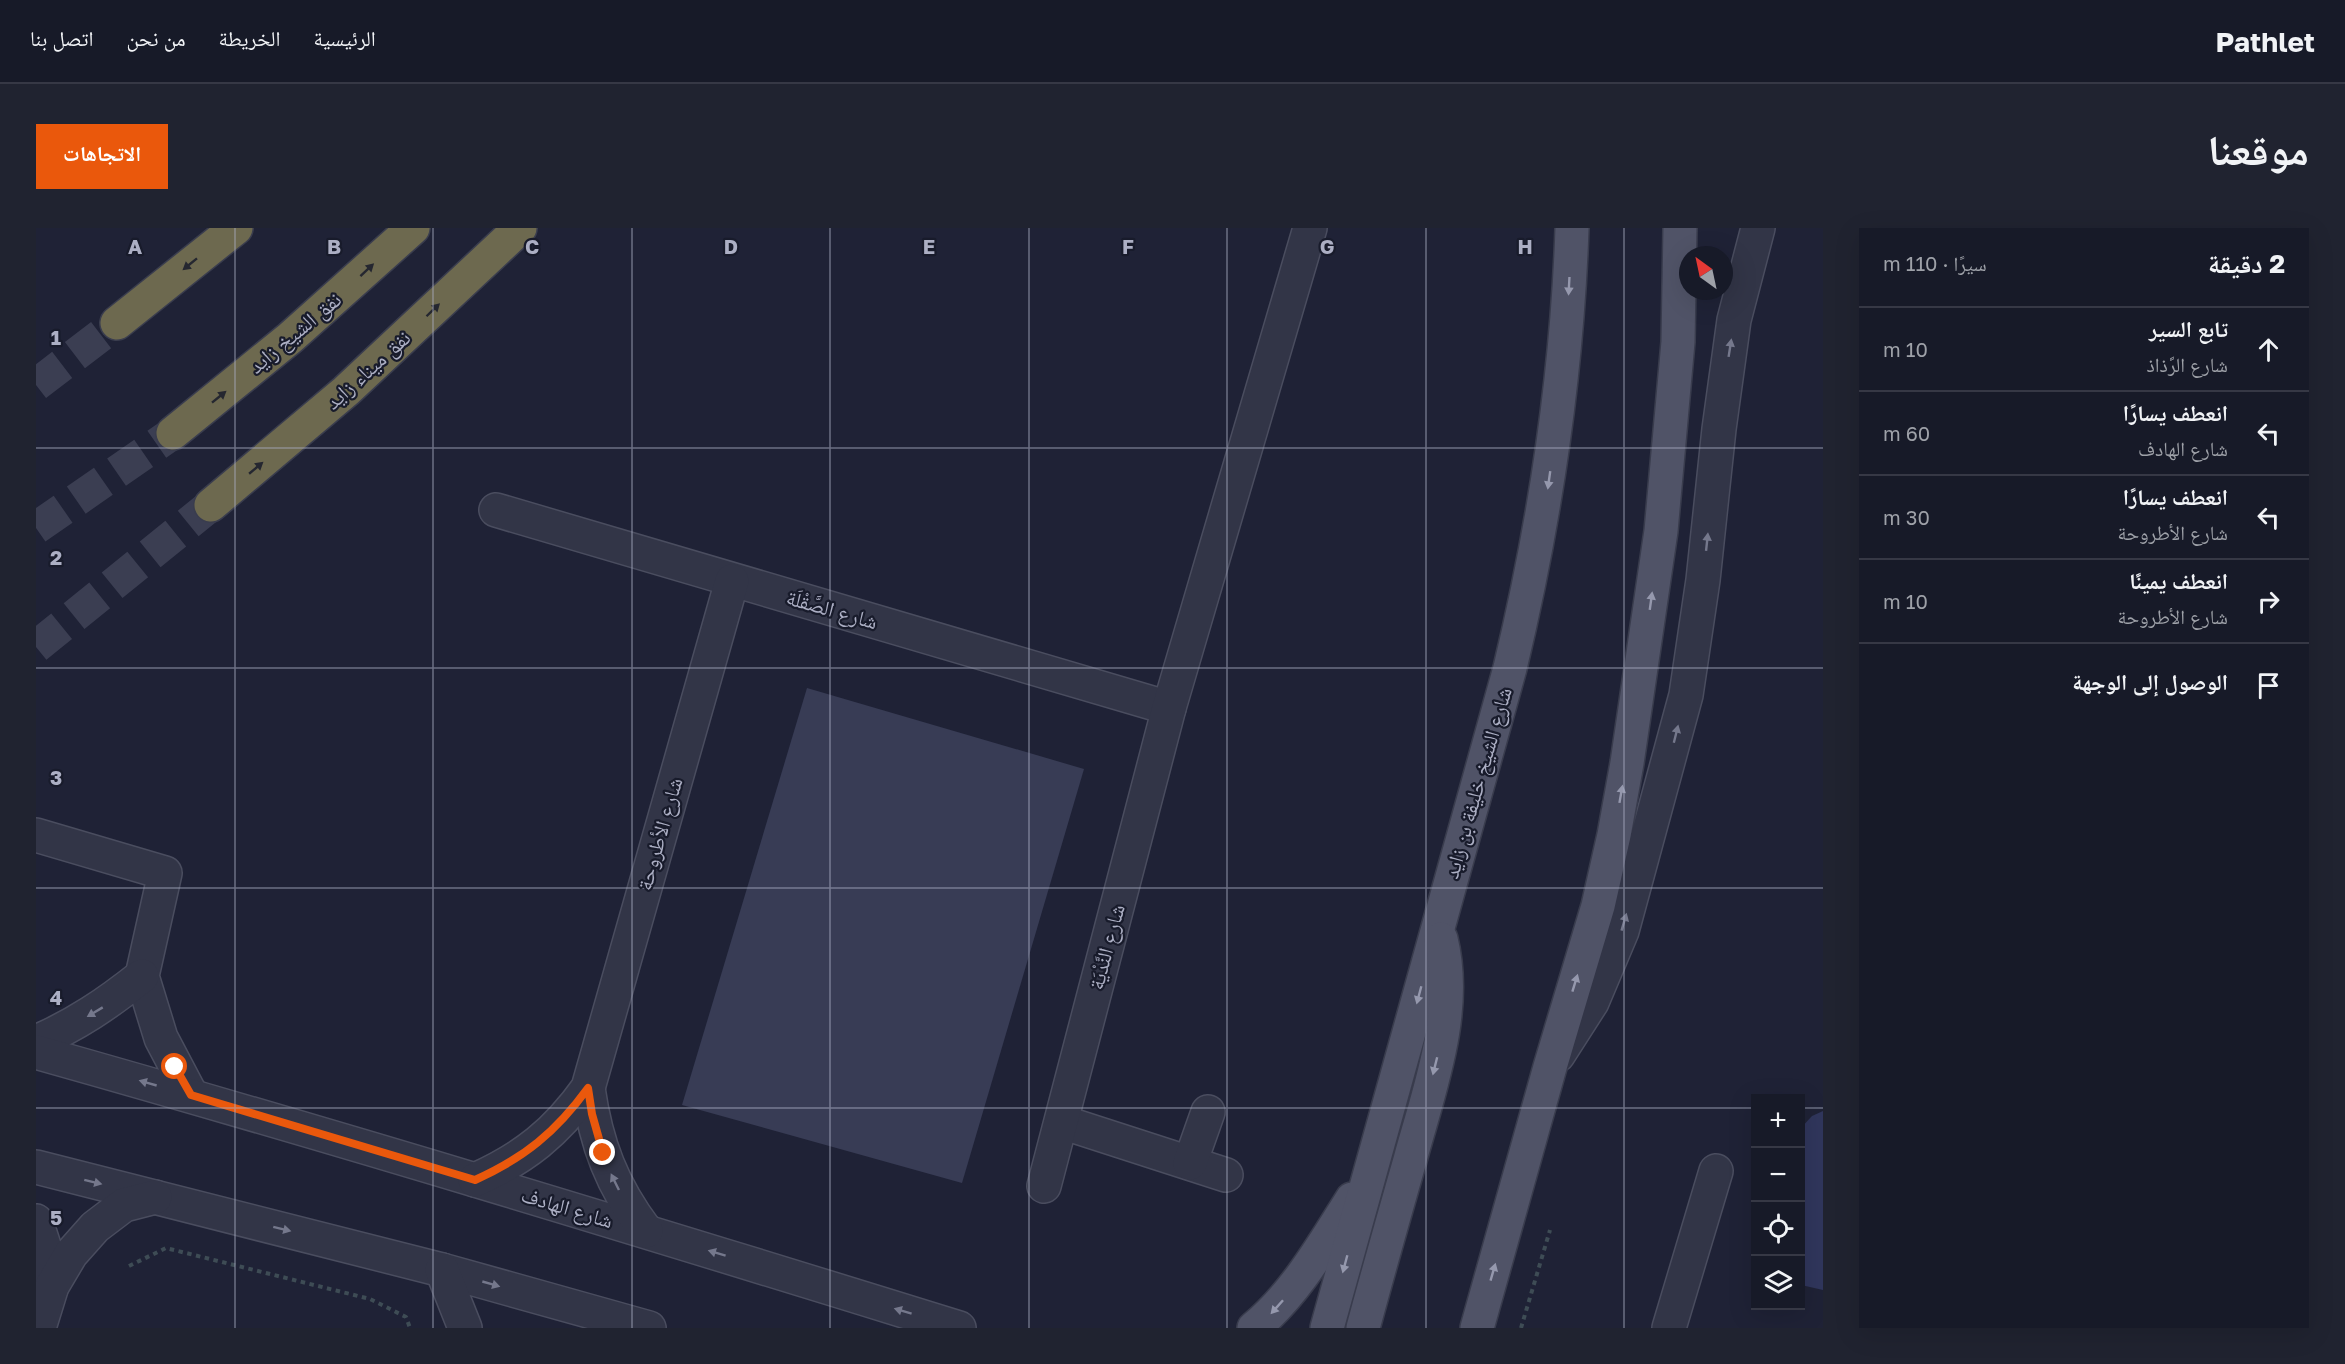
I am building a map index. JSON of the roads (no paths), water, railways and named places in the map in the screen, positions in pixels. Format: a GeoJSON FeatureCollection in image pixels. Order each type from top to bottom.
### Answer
{"type":"FeatureCollection","features":[{"type":"Feature","properties":{"kind":"highway"},"geometry":{"type":"LineString","coordinates":[[117,323],[236,228]]}},
{"type":"Feature","properties":{"kind":"highway","name":"نفق الشيخ زايد"},"geometry":{"type":"LineString","coordinates":[[173,433],[290,338],[413,228]]}},
{"type":"Feature","properties":{"kind":"highway","name":"نفق ميناء زايد"},"geometry":{"type":"LineString","coordinates":[[211,505],[346,391],[519,228]]}},
{"type":"Feature","properties":{"kind":"main road","name":"شارع الشيخ خليفة بن زايد"},"geometry":{"type":"LineString","coordinates":[[1327,1328],[1510,668],[1530,582],[1559,407],[1568,319],[1572,228]]}},
{"type":"Feature","properties":{"kind":"main road"},"geometry":{"type":"LineString","coordinates":[[1477,1328],[1598,906],[1627,763],[1661,531],[1670,442],[1678,342],[1680,228]]}},
{"type":"Feature","properties":{"kind":"main road"},"geometry":{"type":"LineString","coordinates":[[1363,1328],[1439,1049],[1447,985],[1445,955],[1438,926]]}},
{"type":"Feature","properties":{"kind":"main road"},"geometry":{"type":"LineString","coordinates":[[1254,1328],[1274,1311],[1299,1281],[1370,1173]]}},
{"type":"Feature","properties":{"kind":"street","name":"شارع النَّدْيَة"},"geometry":{"type":"LineString","coordinates":[[1044,1186],[1169,708],[1310,228]]}},
{"type":"Feature","properties":{"kind":"street"},"geometry":{"type":"LineString","coordinates":[[1550,1067],[1592,1002],[1622,931],[1686,695],[1703,580],[1719,429],[1734,320],[1758,228]]}},
{"type":"Feature","properties":{"kind":"street","name":"شارع الصَّقْلَة"},"geometry":{"type":"LineString","coordinates":[[496,510],[1169,708]]}},
{"type":"Feature","properties":{"kind":"street","name":"شارع الأطروحة"},"geometry":{"type":"LineString","coordinates":[[475,1180],[519,1158],[539,1143],[568,1114],[588,1088],[732,581]]}},
{"type":"Feature","properties":{"kind":"street"},"geometry":{"type":"LineString","coordinates":[[36,836],[165,873],[142,976],[161,1038],[191,1095]]}},
{"type":"Feature","properties":{"kind":"street"},"geometry":{"type":"LineString","coordinates":[[36,1042],[65,1030],[105,1006],[142,976]]}},
{"type":"Feature","properties":{"kind":"street","name":"شارع الهادف"},"geometry":{"type":"LineString","coordinates":[[36,1052],[191,1095],[646,1231],[959,1328]]}},
{"type":"Feature","properties":{"kind":"street","name":"شارع الأطروحة"},"geometry":{"type":"LineString","coordinates":[[588,1088],[596,1131],[606,1164],[617,1188],[646,1231]]}},
{"type":"Feature","properties":{"kind":"street"},"geometry":{"type":"LineString","coordinates":[[1190,1163],[1208,1112]]}},
{"type":"Feature","properties":{"kind":"street"},"geometry":{"type":"LineString","coordinates":[[1062,1122],[1226,1175]]}},
{"type":"Feature","properties":{"kind":"street"},"geometry":{"type":"LineString","coordinates":[[36,1167],[442,1270],[630,1326]]}},
{"type":"Feature","properties":{"kind":"street"},"geometry":{"type":"LineString","coordinates":[[1669,1328],[1716,1171]]}},
{"type":"Feature","properties":{"kind":"street"},"geometry":{"type":"LineString","coordinates":[[39,1328],[52,1286],[71,1254],[95,1227],[124,1205],[155,1197]]}},
{"type":"Feature","properties":{"kind":"street"},"geometry":{"type":"LineString","coordinates":[[36,1221],[49,1261],[52,1286]]}},
{"type":"Feature","properties":{"kind":"street"},"geometry":{"type":"LineString","coordinates":[[442,1270],[465,1328]]}},
{"type":"Feature","properties":{"kind":"water"},"geometry":{"type":"Polygon","coordinates":[[[1823,1111],[1823,1290],[1805,1286],[1805,1124],[1812,1116],[1823,1111]]]}},
{"type":"Feature","properties":{"kind":"tunnel"},"geometry":{"type":"LineString","coordinates":[[36,385],[117,323]]}},
{"type":"Feature","properties":{"kind":"tunnel"},"geometry":{"type":"LineString","coordinates":[[36,528],[173,433]]}},
{"type":"Feature","properties":{"kind":"tunnel"},"geometry":{"type":"LineString","coordinates":[[36,647],[211,505]]}}]}
